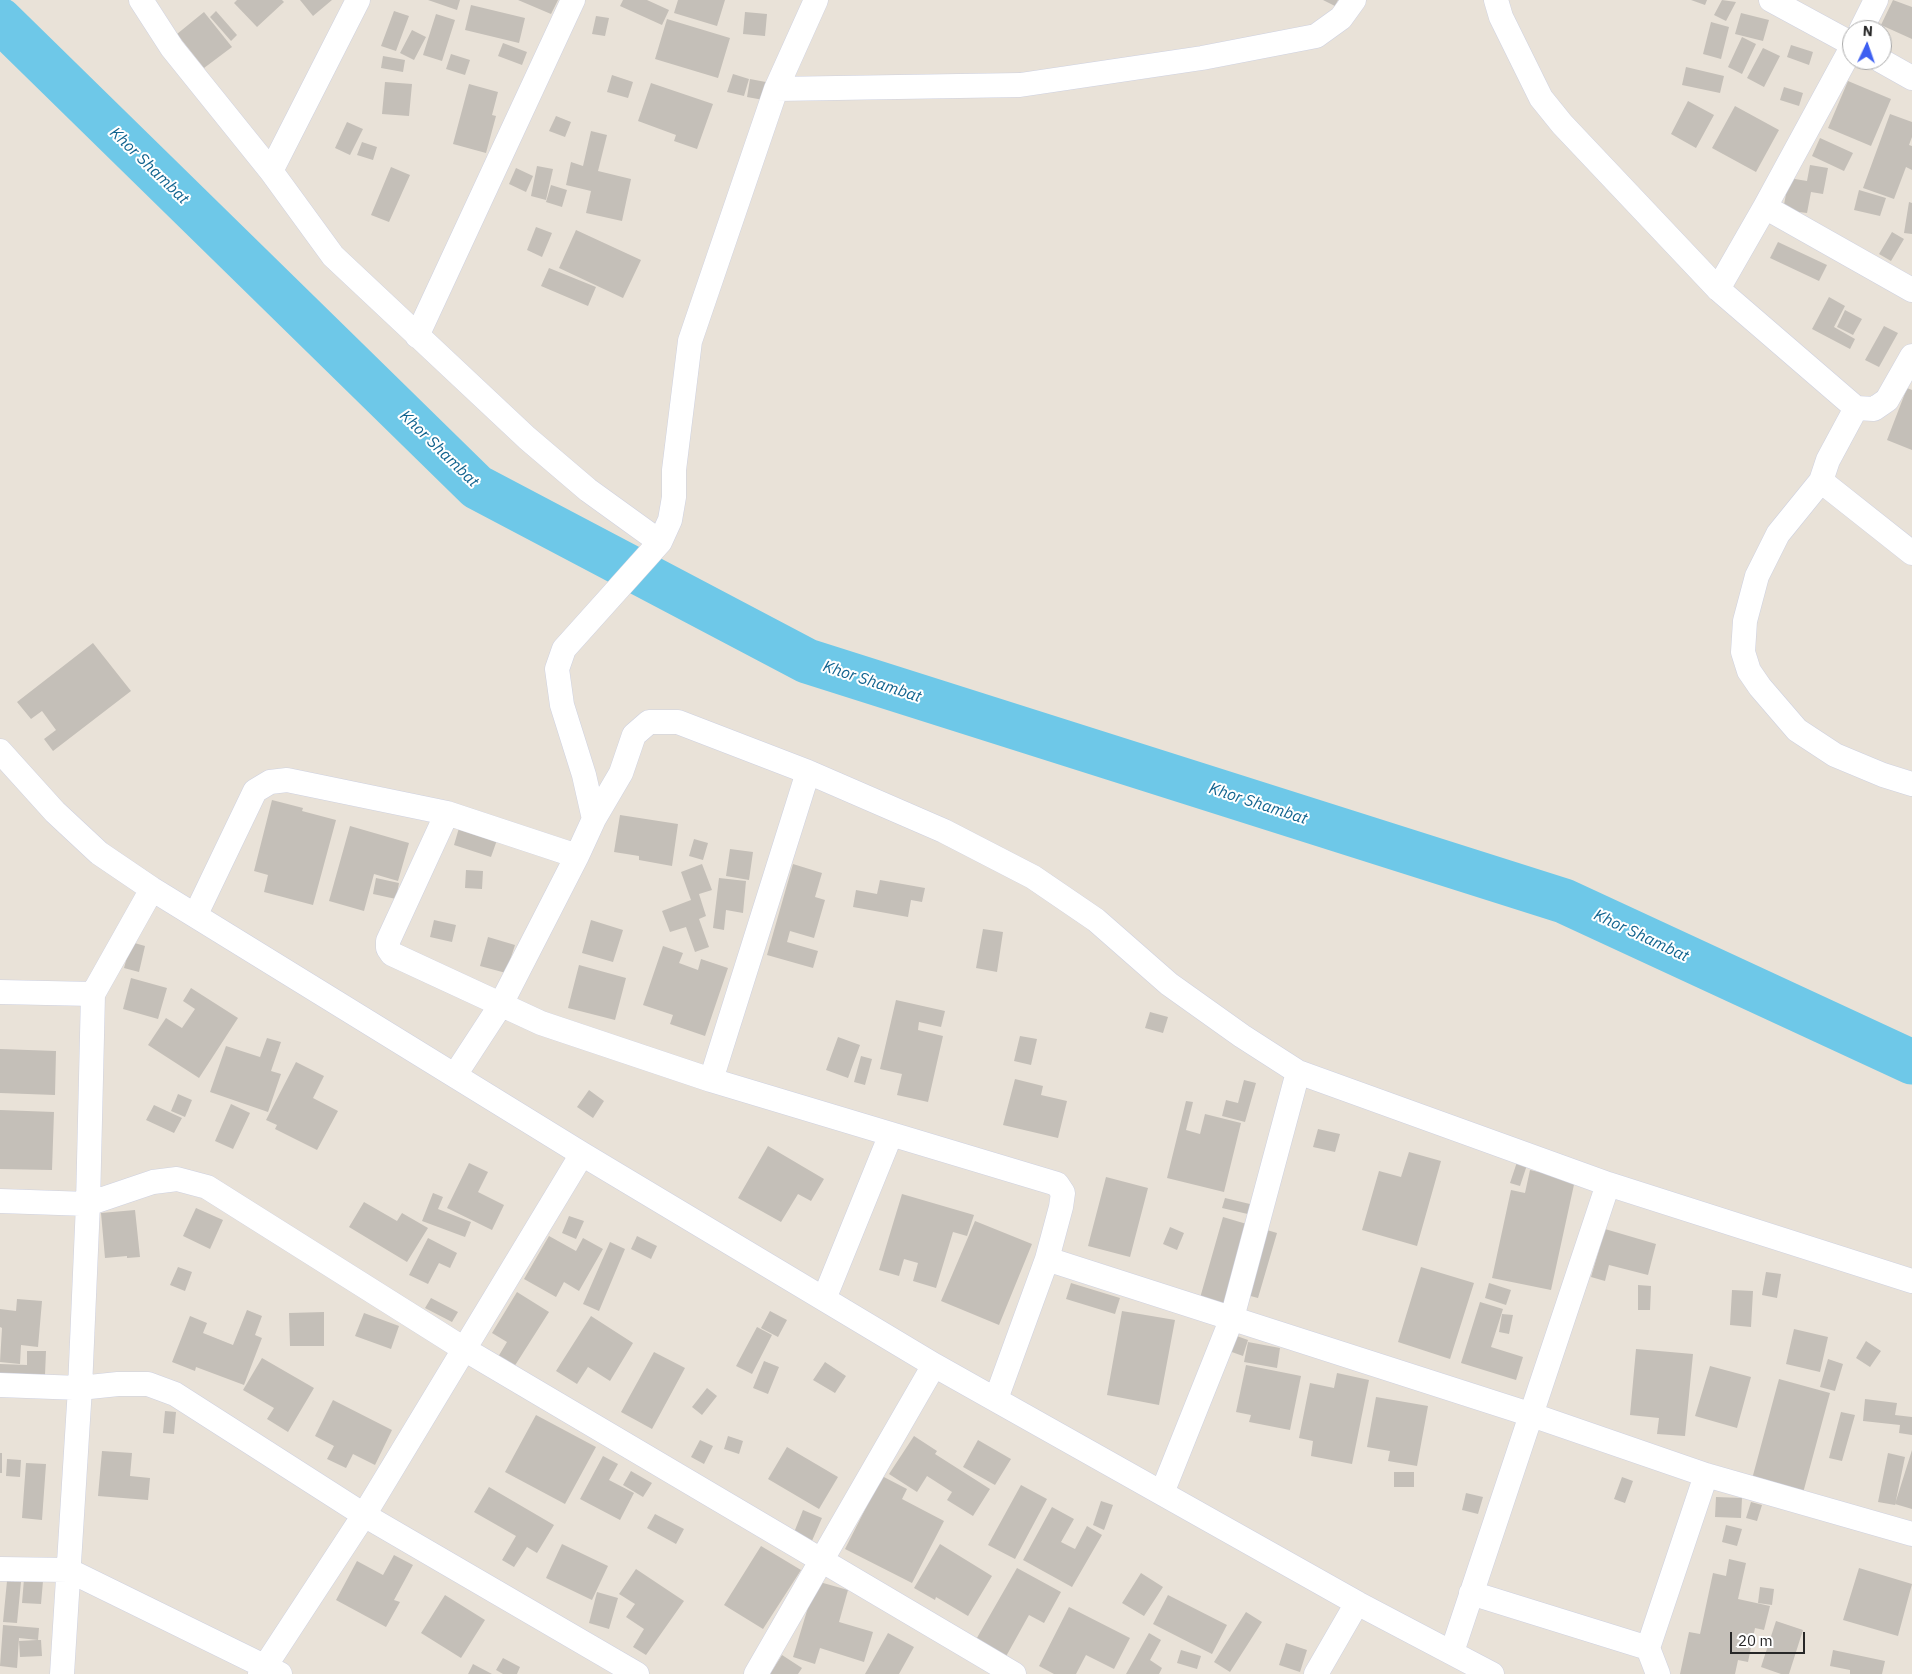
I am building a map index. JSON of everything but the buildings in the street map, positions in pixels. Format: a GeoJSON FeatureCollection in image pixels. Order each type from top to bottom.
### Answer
{"type":"FeatureCollection","features":[{"type":"Feature","properties":{"kind":"street"},"geometry":{"type":"LineString","coordinates":[[141,0],[172,48],[271,171],[333,256],[417,336],[554,461],[588,490],[660,542]]}},
{"type":"Feature","properties":{"kind":"street"},"geometry":{"type":"LineString","coordinates":[[271,171],[358,0]]}},
{"type":"Feature","properties":{"kind":"street"},"geometry":{"type":"LineString","coordinates":[[417,336],[573,0]]}},
{"type":"Feature","properties":{"kind":"street"},"geometry":{"type":"LineString","coordinates":[[594,819],[584,775],[562,705],[557,669],[564,648],[660,542],[670,520],[674,497],[674,470],[690,341],[776,89],[816,0]]}},
{"type":"Feature","properties":{"kind":"street"},"geometry":{"type":"LineString","coordinates":[[776,89],[1020,85],[1202,58],[1316,36],[1341,18],[1354,0]]}},
{"type":"Feature","properties":{"kind":"street"},"geometry":{"type":"LineString","coordinates":[[1496,0],[1501,17],[1541,98],[1562,124],[1718,289],[1856,408],[1874,409],[1887,400],[1912,356]]}},
{"type":"Feature","properties":{"kind":"street"},"geometry":{"type":"LineString","coordinates":[[1771,0],[1842,40]]}},
{"type":"Feature","properties":{"kind":"street"},"geometry":{"type":"LineString","coordinates":[[1866,20],[1876,0]]}},
{"type":"Feature","properties":{"kind":"street"},"geometry":{"type":"LineString","coordinates":[[1718,289],[1842,65]]}},
{"type":"Feature","properties":{"kind":"street"},"geometry":{"type":"LineString","coordinates":[[1892,67],[1912,78]]}},
{"type":"Feature","properties":{"kind":"street"},"geometry":{"type":"LineString","coordinates":[[1765,207],[1912,290]]}},
{"type":"Feature","properties":{"kind":"street"},"geometry":{"type":"LineString","coordinates":[[1856,408],[1828,460],[1821,480],[1778,534],[1757,576],[1745,620],[1743,652],[1749,671],[1760,687],[1797,730],[1835,755],[1883,775],[1912,784]]}},
{"type":"Feature","properties":{"kind":"street"},"geometry":{"type":"LineString","coordinates":[[1821,480],[1912,553]]}},
{"type":"Feature","properties":{"kind":"street"},"geometry":{"type":"LineString","coordinates":[[455,1075],[500,1006],[594,819],[621,773],[634,735],[649,722],[678,722],[808,772],[944,831],[1033,876],[1096,920],[1169,984],[1242,1036],[1298,1072],[1608,1184],[1912,1281]]}},
{"type":"Feature","properties":{"kind":"street"},"geometry":{"type":"LineString","coordinates":[[0,751],[55,812],[99,853],[152,889],[196,914],[582,1154],[934,1365],[1356,1603],[1492,1674]]}},
{"type":"Feature","properties":{"kind":"street"},"geometry":{"type":"LineString","coordinates":[[711,1080],[808,772]]}},
{"type":"Feature","properties":{"kind":"street"},"geometry":{"type":"LineString","coordinates":[[196,914],[256,791],[270,782],[287,780],[447,813],[577,856]]}},
{"type":"Feature","properties":{"kind":"street"},"geometry":{"type":"LineString","coordinates":[[447,813],[388,940],[388,948],[392,954],[541,1024],[711,1080],[1057,1184],[1063,1193],[1047,1259],[996,1399]]}},
{"type":"Feature","properties":{"kind":"street"},"geometry":{"type":"LineString","coordinates":[[62,1674],[80,1388],[88,1204],[93,994],[152,889]]}},
{"type":"Feature","properties":{"kind":"street"},"geometry":{"type":"LineString","coordinates":[[0,992],[93,994]]}},
{"type":"Feature","properties":{"kind":"street"},"geometry":{"type":"LineString","coordinates":[[1162,1493],[1232,1318],[1298,1072]]}},
{"type":"Feature","properties":{"kind":"street"},"geometry":{"type":"LineString","coordinates":[[824,1299],[890,1134]]}},
{"type":"Feature","properties":{"kind":"street"},"geometry":{"type":"LineString","coordinates":[[0,1569],[68,1570],[269,1671],[582,1154]]}},
{"type":"Feature","properties":{"kind":"street"},"geometry":{"type":"LineString","coordinates":[[0,1201],[88,1204],[153,1182],[177,1179],[206,1187],[464,1349],[1014,1674]]}},
{"type":"Feature","properties":{"kind":"street"},"geometry":{"type":"LineString","coordinates":[[1452,1652],[1608,1184]]}},
{"type":"Feature","properties":{"kind":"street"},"geometry":{"type":"LineString","coordinates":[[1047,1259],[1532,1415],[1706,1475],[1912,1534]]}},
{"type":"Feature","properties":{"kind":"street"},"geometry":{"type":"LineString","coordinates":[[756,1674],[934,1365]]}},
{"type":"Feature","properties":{"kind":"street"},"geometry":{"type":"LineString","coordinates":[[0,1385],[80,1388],[118,1384],[148,1384],[175,1394],[364,1515],[637,1674]]}},
{"type":"Feature","properties":{"kind":"street"},"geometry":{"type":"LineString","coordinates":[[1658,1674],[1648,1648],[1706,1475]]}},
{"type":"Feature","properties":{"kind":"street"},"geometry":{"type":"LineString","coordinates":[[1471,1593],[1648,1648]]}},
{"type":"Feature","properties":{"kind":"street"},"geometry":{"type":"LineString","coordinates":[[1316,1674],[1356,1603]]}},
{"type":"Feature","properties":{"kind":"waterway","name":"Khor Shambat"},"geometry":{"type":"LineString","coordinates":[[0,20],[477,487],[807,661],[1564,901],[1912,1062]]}}]}
